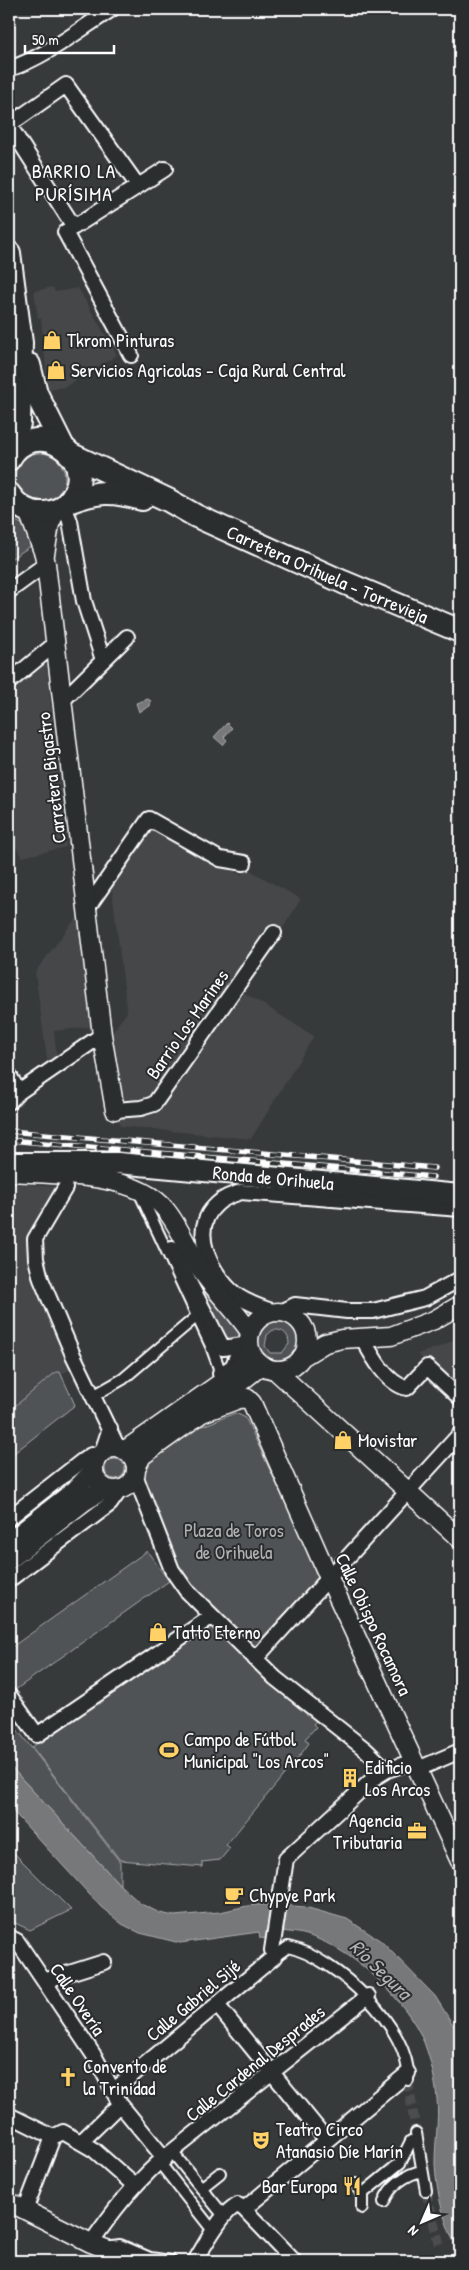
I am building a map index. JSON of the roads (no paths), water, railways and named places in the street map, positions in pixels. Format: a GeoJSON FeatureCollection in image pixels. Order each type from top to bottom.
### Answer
{"type":"FeatureCollection","features":[{"type":"Feature","properties":{"kind":"main road"},"geometry":{"type":"LineString","coordinates":[[9,253],[21,343],[19,423],[10,457]]}},
{"type":"Feature","properties":{"kind":"main road"},"geometry":{"type":"LineString","coordinates":[[21,343],[36,393],[77,467],[78,479],[75,492],[62,506]]}},
{"type":"Feature","properties":{"kind":"main road","name":"Carretera Orihuela - Torrevieja"},"geometry":{"type":"LineString","coordinates":[[10,457],[19,447],[34,440],[51,441],[196,516],[343,582],[460,631]]}},
{"type":"Feature","properties":{"kind":"main road","name":"Carretera Orihuela - Torrevieja"},"geometry":{"type":"LineString","coordinates":[[17,506],[46,514],[93,493],[121,492],[196,516]]}},
{"type":"Feature","properties":{"kind":"main road","name":"Ronda de Orihuela"},"geometry":{"type":"LineString","coordinates":[[9,1163],[118,1163],[460,1195]]}},
{"type":"Feature","properties":{"kind":"main road","name":"Ronda de Orihuela"},"geometry":{"type":"LineString","coordinates":[[9,1171],[76,1168],[118,1163]]}},
{"type":"Feature","properties":{"kind":"main road","name":"Ronda de Orihuela"},"geometry":{"type":"LineString","coordinates":[[429,1191],[460,1180]]}},
{"type":"Feature","properties":{"kind":"street"},"geometry":{"type":"LineString","coordinates":[[9,68],[19,66],[112,9]]}},
{"type":"Feature","properties":{"kind":"street"},"geometry":{"type":"LineString","coordinates":[[74,227],[9,125],[66,85],[138,186]]}},
{"type":"Feature","properties":{"kind":"street"},"geometry":{"type":"LineString","coordinates":[[131,355],[65,232],[165,169]]}},
{"type":"Feature","properties":{"kind":"street","name":"Carretera Bigastro"},"geometry":{"type":"LineString","coordinates":[[17,506],[45,559]]}},
{"type":"Feature","properties":{"kind":"street"},"geometry":{"type":"LineString","coordinates":[[62,506],[70,521],[84,601],[103,660]]}},
{"type":"Feature","properties":{"kind":"street","name":"Carretera Bigastro"},"geometry":{"type":"LineString","coordinates":[[62,506],[50,524],[45,559],[102,1035],[115,1110]]}},
{"type":"Feature","properties":{"kind":"street"},"geometry":{"type":"LineString","coordinates":[[9,591],[45,559]]}},
{"type":"Feature","properties":{"kind":"street"},"geometry":{"type":"LineString","coordinates":[[63,700],[128,637]]}},
{"type":"Feature","properties":{"kind":"street"},"geometry":{"type":"LineString","coordinates":[[9,682],[55,644]]}},
{"type":"Feature","properties":{"kind":"street"},"geometry":{"type":"LineString","coordinates":[[88,907],[149,818],[220,859],[244,863]]}},
{"type":"Feature","properties":{"kind":"street","name":"Barrio Los Marines"},"geometry":{"type":"LineString","coordinates":[[115,1110],[141,1108],[154,1104],[274,933]]}},
{"type":"Feature","properties":{"kind":"street"},"geometry":{"type":"LineString","coordinates":[[9,1102],[18,1092],[102,1035]]}},
{"type":"Feature","properties":{"kind":"street"},"geometry":{"type":"LineString","coordinates":[[9,1075],[18,1092]]}},
{"type":"Feature","properties":{"kind":"street"},"geometry":{"type":"LineString","coordinates":[[9,1171],[100,1179],[130,1186],[152,1197],[164,1207],[175,1222],[200,1269],[264,1355],[301,1393],[460,1538]]}},
{"type":"Feature","properties":{"kind":"street"},"geometry":{"type":"LineString","coordinates":[[65,1188],[35,1239],[36,1259],[41,1279],[72,1355],[110,1428],[108,1455],[98,1482],[125,1482],[136,1492],[148,1512],[178,1580],[211,1617],[275,1678],[366,1750],[387,1770]]}},
{"type":"Feature","properties":{"kind":"street"},"geometry":{"type":"LineString","coordinates":[[342,1339],[298,1320],[290,1314],[277,1312],[236,1295],[225,1283],[209,1259],[204,1247],[204,1228],[216,1205],[226,1197],[241,1192],[460,1210]]}},
{"type":"Feature","properties":{"kind":"street"},"geometry":{"type":"LineString","coordinates":[[142,1198],[217,1362],[218,1374],[231,1364],[264,1355],[342,1339],[390,1336],[434,1320],[460,1305]]}},
{"type":"Feature","properties":{"kind":"street"},"geometry":{"type":"LineString","coordinates":[[172,1249],[223,1348],[264,1355]]}},
{"type":"Feature","properties":{"kind":"street"},"geometry":{"type":"LineString","coordinates":[[264,1355],[259,1318],[295,1305],[342,1311],[373,1311],[425,1298],[460,1279]]}},
{"type":"Feature","properties":{"kind":"street"},"geometry":{"type":"LineString","coordinates":[[93,1396],[122,1379],[196,1317]]}},
{"type":"Feature","properties":{"kind":"street"},"geometry":{"type":"LineString","coordinates":[[9,1542],[75,1490],[108,1455],[264,1355],[307,1338],[298,1320]]}},
{"type":"Feature","properties":{"kind":"street"},"geometry":{"type":"LineString","coordinates":[[363,1339],[374,1362],[400,1386],[408,1388],[427,1367],[460,1398]]}},
{"type":"Feature","properties":{"kind":"street"},"geometry":{"type":"LineString","coordinates":[[9,1580],[110,1504],[142,1456],[202,1413],[264,1355]]}},
{"type":"Feature","properties":{"kind":"street","name":"Calle Obispo Rocamora"},"geometry":{"type":"LineString","coordinates":[[202,1413],[239,1399],[247,1398],[252,1403],[329,1578],[460,1861]]}},
{"type":"Feature","properties":{"kind":"street"},"geometry":{"type":"LineString","coordinates":[[255,1659],[460,1434]]}},
{"type":"Feature","properties":{"kind":"street"},"geometry":{"type":"LineString","coordinates":[[9,1518],[91,1455],[133,1458],[125,1482],[98,1493],[9,1560]]}},
{"type":"Feature","properties":{"kind":"street"},"geometry":{"type":"LineString","coordinates":[[9,1695],[37,1735],[211,1617]]}},
{"type":"Feature","properties":{"kind":"street"},"geometry":{"type":"LineString","coordinates":[[244,2209],[326,2139],[408,2077],[408,2064],[405,2056],[390,2027],[368,1996],[322,1961],[300,1949],[288,1947],[274,1957],[272,1950],[286,1859],[374,1778],[387,1770],[416,1765],[460,1751]]}},
{"type":"Feature","properties":{"kind":"street"},"geometry":{"type":"LineString","coordinates":[[9,1953],[13,1939]]}},
{"type":"Feature","properties":{"kind":"street","name":"Calle Overía"},"geometry":{"type":"LineString","coordinates":[[13,1939],[44,1981],[95,2058],[120,2104],[166,2158]]}},
{"type":"Feature","properties":{"kind":"street","name":"Calle Gabriel Sijé"},"geometry":{"type":"LineString","coordinates":[[113,2091],[218,2006],[274,1957]]}},
{"type":"Feature","properties":{"kind":"street"},"geometry":{"type":"LineString","coordinates":[[44,1981],[104,1962]]}},
{"type":"Feature","properties":{"kind":"street","name":"Calle Cardenal Desprades"},"geometry":{"type":"LineString","coordinates":[[98,2245],[116,2206],[134,2185],[368,1996]]}},
{"type":"Feature","properties":{"kind":"street"},"geometry":{"type":"LineString","coordinates":[[218,2006],[326,2139]]}},
{"type":"Feature","properties":{"kind":"street"},"geometry":{"type":"LineString","coordinates":[[80,2142],[120,2104]]}},
{"type":"Feature","properties":{"kind":"street"},"geometry":{"type":"LineString","coordinates":[[9,2115],[52,2137]]}},
{"type":"Feature","properties":{"kind":"street"},"geometry":{"type":"LineString","coordinates":[[25,2210],[52,2137],[63,2132],[94,2150],[134,2185]]}},
{"type":"Feature","properties":{"kind":"street"},"geometry":{"type":"LineString","coordinates":[[416,2133],[417,2170],[426,2191]]}},
{"type":"Feature","properties":{"kind":"street"},"geometry":{"type":"LineString","coordinates":[[166,2158],[201,2188],[224,2216]]}},
{"type":"Feature","properties":{"kind":"street"},"geometry":{"type":"LineString","coordinates":[[166,2158],[214,2232]]}},
{"type":"Feature","properties":{"kind":"street"},"geometry":{"type":"LineString","coordinates":[[362,2208],[377,2193],[400,2163],[406,2169],[404,2174],[414,2169],[417,2170]]}},
{"type":"Feature","properties":{"kind":"street"},"geometry":{"type":"LineString","coordinates":[[377,2193],[417,2170]]}},
{"type":"Feature","properties":{"kind":"street"},"geometry":{"type":"LineString","coordinates":[[201,2188],[220,2173]]}},
{"type":"Feature","properties":{"kind":"street"},"geometry":{"type":"LineString","coordinates":[[355,2184],[377,2193]]}},
{"type":"Feature","properties":{"kind":"street"},"geometry":{"type":"LineString","coordinates":[[9,2202],[136,2261]]}},
{"type":"Feature","properties":{"kind":"street"},"geometry":{"type":"LineString","coordinates":[[195,2261],[224,2216],[234,2206],[238,2205],[294,2261]]}},
{"type":"Feature","properties":{"kind":"street"},"geometry":{"type":"LineString","coordinates":[[98,2245],[120,2245],[150,2258],[171,2261]]}},
{"type":"Feature","properties":{"kind":"water"},"geometry":{"type":"Polygon","coordinates":[[[148,699],[151,701],[150,706],[139,712],[136,703],[148,699]]]}},
{"type":"Feature","properties":{"kind":"water"},"geometry":{"type":"Polygon","coordinates":[[[227,723],[232,728],[224,737],[227,740],[223,745],[214,737],[227,723]]]}},
{"type":"Feature","properties":{"kind":"water","name":"Río Segura"},"geometry":{"type":"Polygon","coordinates":[[[9,1765],[120,1885],[141,1904],[160,1913],[174,1916],[220,1912],[268,1904],[305,1907],[347,1919],[381,1941],[435,1996],[460,2036],[460,2254],[446,2222],[437,2186],[435,2163],[437,2107],[435,2081],[430,2061],[416,2026],[396,1998],[356,1961],[326,1943],[306,1935],[273,1930],[269,1939],[260,1938],[259,1932],[180,1943],[140,1933],[122,1924],[101,1907],[9,1807],[9,1765]]]}},
{"type":"Feature","properties":{"kind":"tunnel"},"geometry":{"type":"LineString","coordinates":[[408,2081],[416,2133]]}},
{"type":"Feature","properties":{"kind":"tunnel"},"geometry":{"type":"LineString","coordinates":[[426,2191],[439,2244]]}},
{"type":"Feature","properties":{"kind":"railway"},"geometry":{"type":"LineString","coordinates":[[9,1131],[434,1168]]}},
{"type":"Feature","properties":{"kind":"railway"},"geometry":{"type":"LineString","coordinates":[[9,1140],[433,1177]]}},
{"type":"Feature","properties":{"kind":"place","name":"Tkrom Pinturas"},"geometry":{"type":"Point","coordinates":[52,340]}},
{"type":"Feature","properties":{"kind":"place","name":"Servicios Agricolas - Caja Rural Central"},"geometry":{"type":"Point","coordinates":[56,370]}},
{"type":"Feature","properties":{"kind":"place","name":"Movistar"},"geometry":{"type":"Point","coordinates":[343,1440]}},
{"type":"Feature","properties":{"kind":"place","name":"Tatto Eterno"},"geometry":{"type":"Point","coordinates":[158,1632]}},
{"type":"Feature","properties":{"kind":"place","name":"Campo de Fútbol Municipal \"Los Arcos\""},"geometry":{"type":"Point","coordinates":[169,1750]}},
{"type":"Feature","properties":{"kind":"place","name":"Edificio Los Arcos"},"geometry":{"type":"Point","coordinates":[350,1778]}},
{"type":"Feature","properties":{"kind":"place","name":"Agencia Tributaria"},"geometry":{"type":"Point","coordinates":[417,1831]}},
{"type":"Feature","properties":{"kind":"place","name":"Chypye Park"},"geometry":{"type":"Point","coordinates":[234,1895]}},
{"type":"Feature","properties":{"kind":"place","name":"Convento de la Trinidad"},"geometry":{"type":"Point","coordinates":[68,2077]}},
{"type":"Feature","properties":{"kind":"place","name":"Teatro Circo Atanasio Díe Marín"},"geometry":{"type":"Point","coordinates":[261,2140]}},
{"type":"Feature","properties":{"kind":"place","name":"Bar Europa"},"geometry":{"type":"Point","coordinates":[352,2186]}},
{"type":"Feature","properties":{"kind":"district","name":"BARRIO LA PURÍSIMA"},"geometry":{"type":"Point","coordinates":[74,182]}},
{"type":"Feature","properties":{"kind":"park label","name":"Plaza de Toros de Orihuela"},"geometry":{"type":"Point","coordinates":[234,1541]}}]}
